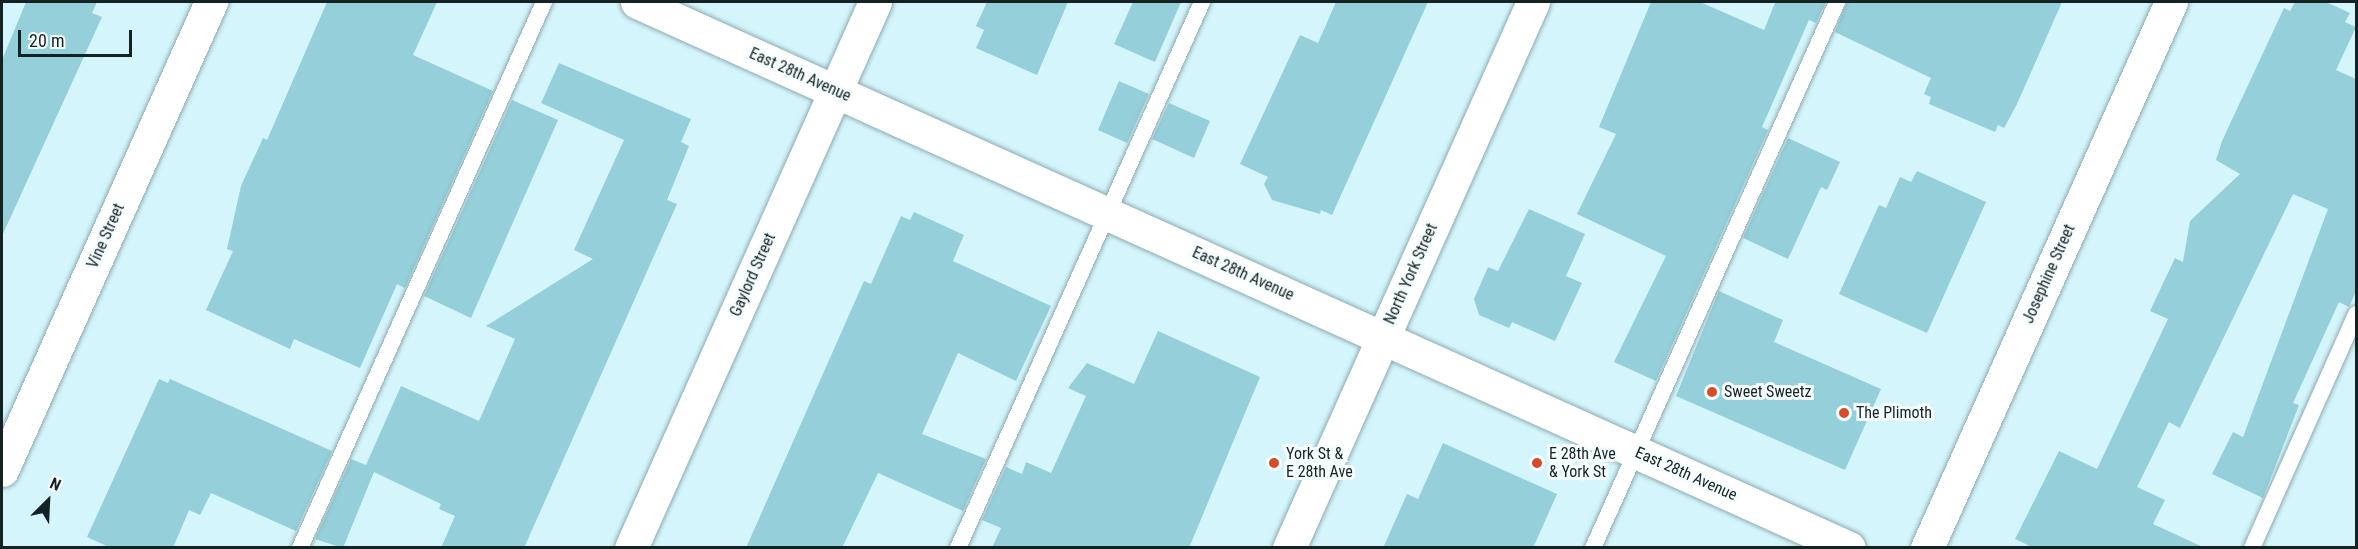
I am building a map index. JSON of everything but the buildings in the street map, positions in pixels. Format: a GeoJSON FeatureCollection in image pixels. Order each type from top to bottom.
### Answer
{"type":"FeatureCollection","features":[{"type":"Feature","properties":{"kind":"street","name":"Vine Street"},"geometry":{"type":"LineString","coordinates":[[2,470],[211,2]]}},
{"type":"Feature","properties":{"kind":"street","name":"East 28th Avenue"},"geometry":{"type":"LineString","coordinates":[[637,2],[1849,548]]}},
{"type":"Feature","properties":{"kind":"street","name":"Gaylord Street"},"geometry":{"type":"LineString","coordinates":[[631,548],[875,2]]}},
{"type":"Feature","properties":{"kind":"street","name":"North York Street"},"geometry":{"type":"LineString","coordinates":[[1289,548],[1533,2]]}},
{"type":"Feature","properties":{"kind":"street","name":"Josephine Street"},"geometry":{"type":"LineString","coordinates":[[1927,548],[2170,2]]}},
{"type":"Feature","properties":{"kind":"lane"},"geometry":{"type":"LineString","coordinates":[[300,548],[544,2]]}},
{"type":"Feature","properties":{"kind":"lane"},"geometry":{"type":"LineString","coordinates":[[958,548],[1202,2]]}},
{"type":"Feature","properties":{"kind":"lane"},"geometry":{"type":"LineString","coordinates":[[1593,548],[1837,2]]}},
{"type":"Feature","properties":{"kind":"lane"},"geometry":{"type":"LineString","coordinates":[[2252,548],[2356,314]]}},
{"type":"Feature","properties":{"kind":"place","name":"Sweet Sweetz"},"geometry":{"type":"Point","coordinates":[1712,392]}},
{"type":"Feature","properties":{"kind":"place","name":"The Plimoth"},"geometry":{"type":"Point","coordinates":[1844,413]}},
{"type":"Feature","properties":{"kind":"place","name":"York St & E 28th Ave"},"geometry":{"type":"Point","coordinates":[1274,463]}},
{"type":"Feature","properties":{"kind":"place","name":"E 28th Ave & York St"},"geometry":{"type":"Point","coordinates":[1537,463]}}]}
